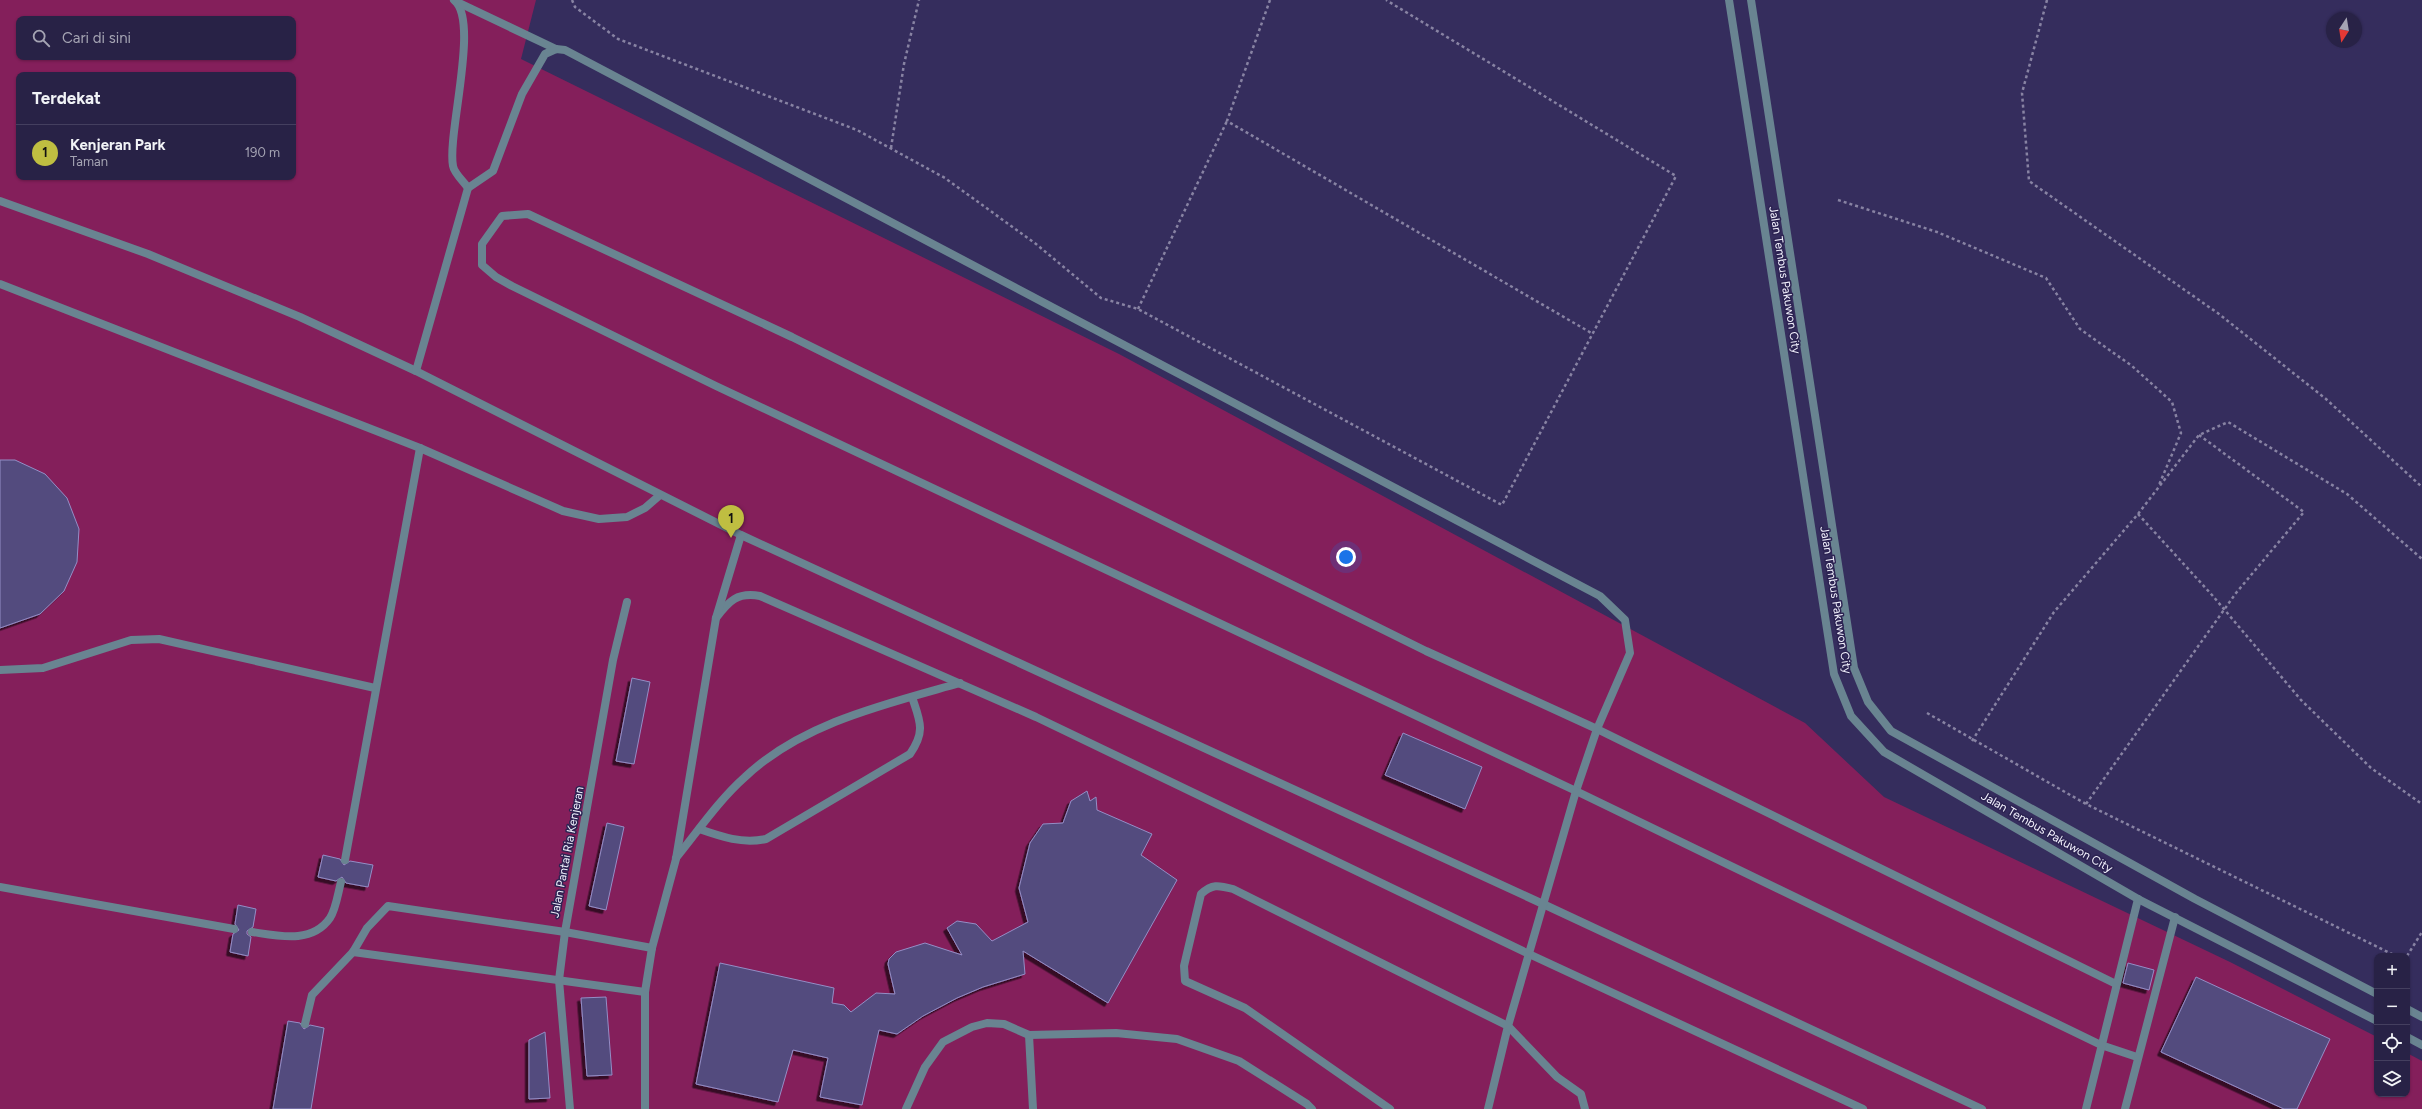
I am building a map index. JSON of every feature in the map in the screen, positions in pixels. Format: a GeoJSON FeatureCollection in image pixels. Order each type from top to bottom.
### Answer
{"type":"FeatureCollection","features":[{"type":"Feature","properties":{"kind":"street","name":"Jalan Tembus Pakuwon City"},"geometry":{"type":"LineString","coordinates":[[1729,0],[1834,674],[1851,716],[1884,752],[2138,899],[2374,1019]]}},
{"type":"Feature","properties":{"kind":"street","name":"Jalan Tembus Pakuwon City"},"geometry":{"type":"LineString","coordinates":[[1751,0],[1852,660],[1868,702],[1891,731],[2195,899],[2374,992]]}},
{"type":"Feature","properties":{"kind":"street"},"geometry":{"type":"LineString","coordinates":[[455,1],[556,50]]}},
{"type":"Feature","properties":{"kind":"street"},"geometry":{"type":"LineString","coordinates":[[455,1],[463,25],[464,52],[452,145],[453,167],[468,188]]}},
{"type":"Feature","properties":{"kind":"street"},"geometry":{"type":"LineString","coordinates":[[416,371],[468,188],[493,171],[522,94],[545,54],[556,50],[565,50],[1600,596],[1625,620],[1630,653],[1597,729],[1576,790],[1508,1026],[1488,1109]]}},
{"type":"Feature","properties":{"kind":"street"},"geometry":{"type":"LineString","coordinates":[[0,201],[148,254],[300,317],[416,371],[660,496],[741,535],[1543,904],[1982,1109]]}},
{"type":"Feature","properties":{"kind":"street"},"geometry":{"type":"LineString","coordinates":[[2116,984],[1597,729],[1426,651],[799,340],[528,214],[502,216],[482,244],[482,264],[496,277],[512,286],[716,386],[1576,790],[2101,1045],[2137,1057]]}},
{"type":"Feature","properties":{"kind":"street"},"geometry":{"type":"LineString","coordinates":[[0,284],[420,448],[563,511],[599,519],[627,517],[645,508],[660,496]]}},
{"type":"Feature","properties":{"kind":"street"},"geometry":{"type":"LineString","coordinates":[[345,860],[375,688],[420,448]]}},
{"type":"Feature","properties":{"kind":"street"},"geometry":{"type":"LineString","coordinates":[[645,1109],[645,992],[652,948],[676,859],[716,618],[741,535]]}},
{"type":"Feature","properties":{"kind":"street"},"geometry":{"type":"LineString","coordinates":[[716,618],[728,601],[748,594],[760,596],[1043,720],[1529,954],[1863,1109]]}},
{"type":"Feature","properties":{"kind":"street","name":"Jalan Pantai Ria Kenjeran"},"geometry":{"type":"LineString","coordinates":[[570,1109],[559,980],[565,932],[613,660],[627,602]]}},
{"type":"Feature","properties":{"kind":"street"},"geometry":{"type":"LineString","coordinates":[[0,670],[43,668],[131,640],[159,639],[375,688]]}},
{"type":"Feature","properties":{"kind":"street"},"geometry":{"type":"LineString","coordinates":[[676,859],[699,829],[745,776],[796,739],[859,714],[960,683]]}},
{"type":"Feature","properties":{"kind":"street"},"geometry":{"type":"LineString","coordinates":[[699,829],[738,841],[749,842],[766,839],[910,754],[918,741],[922,726],[912,697]]}},
{"type":"Feature","properties":{"kind":"street"},"geometry":{"type":"LineString","coordinates":[[252,932],[296,937],[319,930],[331,917],[341,882]]}},
{"type":"Feature","properties":{"kind":"street"},"geometry":{"type":"LineString","coordinates":[[1390,1109],[1245,1008],[1185,981],[1184,966],[1200,894],[1209,886],[1219,886],[1233,889],[1508,1026],[1557,1078],[1581,1094],[1585,1109]]}},
{"type":"Feature","properties":{"kind":"street"},"geometry":{"type":"LineString","coordinates":[[0,887],[234,929]]}},
{"type":"Feature","properties":{"kind":"street"},"geometry":{"type":"LineString","coordinates":[[2086,1109],[2138,899]]}},
{"type":"Feature","properties":{"kind":"street"},"geometry":{"type":"LineString","coordinates":[[305,1024],[312,995],[353,952],[368,928],[388,906],[565,932],[652,948]]}},
{"type":"Feature","properties":{"kind":"street"},"geometry":{"type":"LineString","coordinates":[[2125,1109],[2137,1057],[2175,917]]}},
{"type":"Feature","properties":{"kind":"street"},"geometry":{"type":"LineString","coordinates":[[353,952],[645,992]]}},
{"type":"Feature","properties":{"kind":"street"},"geometry":{"type":"LineString","coordinates":[[2410,1011],[2422,1017]]}},
{"type":"Feature","properties":{"kind":"street"},"geometry":{"type":"LineString","coordinates":[[906,1109],[925,1067],[943,1042],[972,1028],[987,1023],[1004,1024],[1029,1035],[1116,1033],[1177,1039],[1239,1061],[1308,1104],[1312,1109]]}},
{"type":"Feature","properties":{"kind":"street"},"geometry":{"type":"LineString","coordinates":[[1029,1035],[1033,1109]]}},
{"type":"Feature","properties":{"kind":"street"},"geometry":{"type":"LineString","coordinates":[[2410,1039],[2422,1045]]}},
{"type":"Feature","properties":{"kind":"path"},"geometry":{"type":"LineString","coordinates":[[572,0],[575,7],[618,39],[857,130],[891,148],[945,178],[1036,244],[1101,298],[1138,309],[1502,505],[1676,176],[1386,0]]}},
{"type":"Feature","properties":{"kind":"path"},"geometry":{"type":"LineString","coordinates":[[891,148],[904,64],[919,0]]}},
{"type":"Feature","properties":{"kind":"path"},"geometry":{"type":"LineString","coordinates":[[1138,309],[1227,121],[1270,0]]}},
{"type":"Feature","properties":{"kind":"path"},"geometry":{"type":"LineString","coordinates":[[2047,0],[2022,93],[2029,181],[2220,314],[2326,399],[2422,487]]}},
{"type":"Feature","properties":{"kind":"path"},"geometry":{"type":"LineString","coordinates":[[1227,121],[1593,334]]}},
{"type":"Feature","properties":{"kind":"path"},"geometry":{"type":"LineString","coordinates":[[1838,200],[1937,232],[2046,278],[2080,329],[2132,366],[2172,402],[2181,433],[2158,489]]}},
{"type":"Feature","properties":{"kind":"path"},"geometry":{"type":"LineString","coordinates":[[1972,741],[2054,612],[2138,514],[2199,435],[2228,422],[2347,494],[2400,542],[2422,559]]}},
{"type":"Feature","properties":{"kind":"path"},"geometry":{"type":"LineString","coordinates":[[2086,804],[2224,610],[2304,512],[2199,435]]}},
{"type":"Feature","properties":{"kind":"path"},"geometry":{"type":"LineString","coordinates":[[2138,514],[2306,705],[2371,768],[2422,804]]}},
{"type":"Feature","properties":{"kind":"path"},"geometry":{"type":"LineString","coordinates":[[1927,713],[1972,741],[2086,804],[2390,953]]}},
{"type":"Feature","properties":{"kind":"path"},"geometry":{"type":"LineString","coordinates":[[2409,953],[2422,932]]}},
{"type":"Feature","properties":{"kind":"shaded area"},"geometry":{"type":"Polygon","coordinates":[[[0,0],[536,0],[521,59],[1119,354],[1805,723],[1884,797],[2230,962],[2374,1035],[2374,1097],[2410,1097],[2410,1055],[2422,1061],[2422,1109],[0,1109],[0,0]]]}},
{"type":"Feature","properties":{"kind":"building"},"geometry":{"type":"Polygon","coordinates":[[[0,460],[15,460],[45,474],[67,498],[79,529],[77,562],[64,591],[40,614],[0,628],[0,460]]]}},
{"type":"Feature","properties":{"kind":"building"},"geometry":{"type":"Polygon","coordinates":[[[632,678],[650,682],[634,764],[616,761],[632,678]]]}},
{"type":"Feature","properties":{"kind":"building"},"geometry":{"type":"Polygon","coordinates":[[[1403,733],[1482,767],[1465,809],[1385,775],[1403,733]]]}},
{"type":"Feature","properties":{"kind":"building"},"geometry":{"type":"Polygon","coordinates":[[[1087,791],[1090,801],[1096,797],[1097,810],[1152,834],[1141,855],[1177,880],[1108,1003],[1023,951],[1025,974],[983,987],[957,998],[923,1016],[897,1034],[879,1030],[862,1105],[820,1097],[828,1058],[793,1050],[778,1102],[696,1084],[720,963],[834,988],[832,1003],[844,1005],[851,1012],[876,993],[895,994],[888,964],[889,959],[896,952],[925,943],[962,955],[947,928],[957,921],[976,924],[992,941],[1028,922],[1019,888],[1030,843],[1043,824],[1063,823],[1071,801],[1087,791]]]}},
{"type":"Feature","properties":{"kind":"building"},"geometry":{"type":"Polygon","coordinates":[[[607,823],[624,827],[606,910],[589,906],[607,823]]]}},
{"type":"Feature","properties":{"kind":"building"},"geometry":{"type":"Polygon","coordinates":[[[323,855],[340,859],[344,865],[350,861],[373,865],[368,887],[346,883],[342,877],[336,881],[318,877],[323,855]]]}},
{"type":"Feature","properties":{"kind":"building"},"geometry":{"type":"Polygon","coordinates":[[[238,905],[256,909],[253,927],[247,931],[247,934],[251,937],[248,956],[230,952],[233,934],[239,930],[235,924],[238,905]]]}},
{"type":"Feature","properties":{"kind":"building"},"geometry":{"type":"Polygon","coordinates":[[[2128,963],[2154,970],[2149,990],[2123,983],[2128,963]]]}},
{"type":"Feature","properties":{"kind":"building"},"geometry":{"type":"Polygon","coordinates":[[[2196,977],[2330,1039],[2297,1109],[2284,1109],[2161,1052],[2196,977]]]}},
{"type":"Feature","properties":{"kind":"building"},"geometry":{"type":"Polygon","coordinates":[[[606,997],[612,1075],[587,1076],[581,998],[606,997]]]}},
{"type":"Feature","properties":{"kind":"building"},"geometry":{"type":"Polygon","coordinates":[[[288,1021],[300,1023],[304,1029],[310,1025],[324,1028],[311,1109],[273,1109],[288,1021]]]}},
{"type":"Feature","properties":{"kind":"building"},"geometry":{"type":"Polygon","coordinates":[[[545,1032],[550,1098],[529,1099],[529,1040],[545,1032]]]}},
{"type":"Feature","properties":{"kind":"place","name":"Kenjeran Park"},"geometry":{"type":"Point","coordinates":[731,538]}}]}
